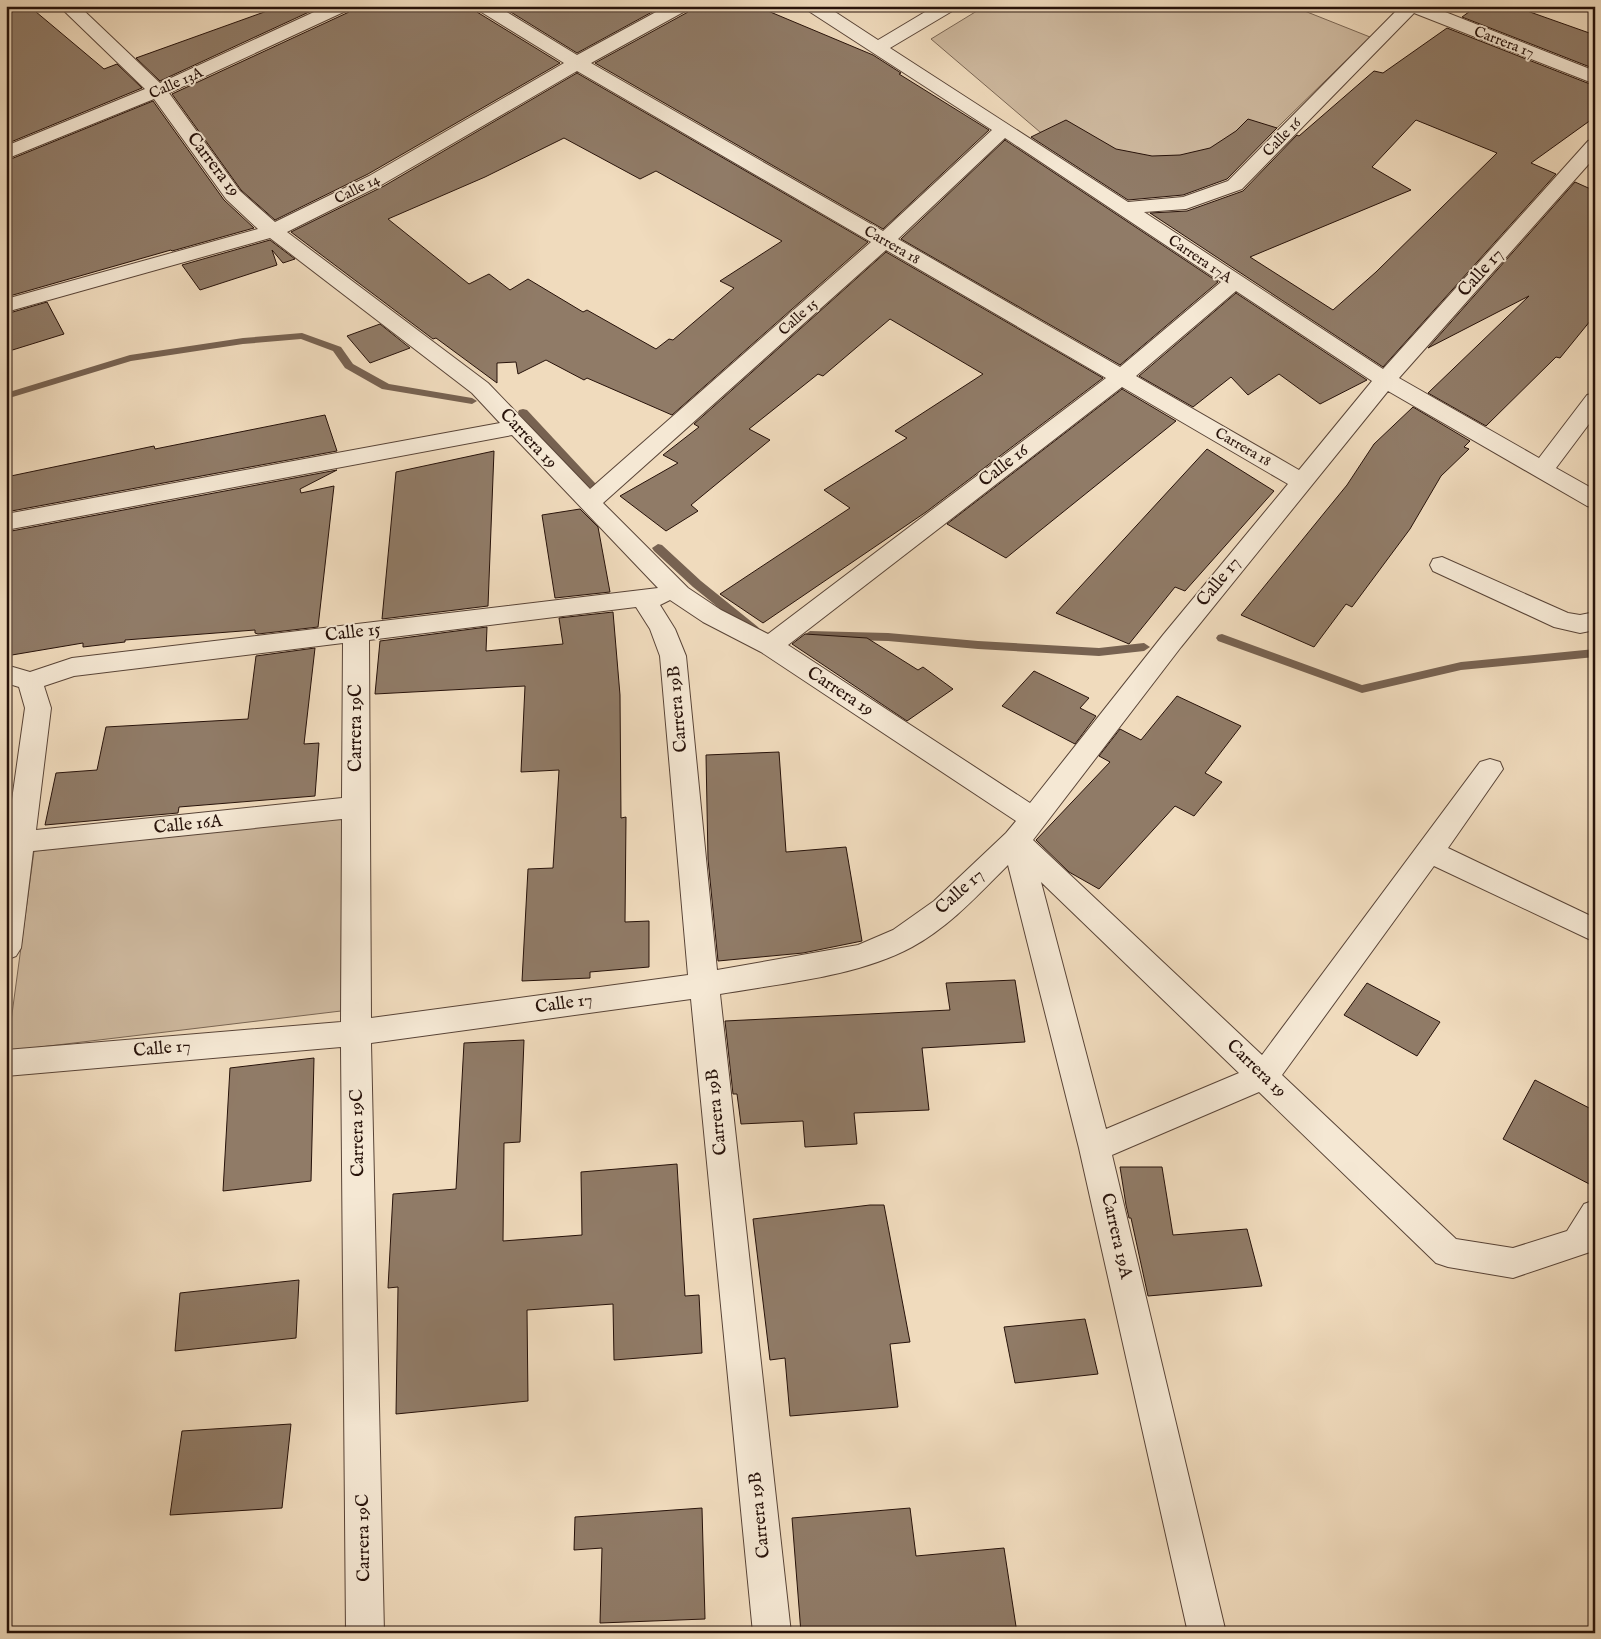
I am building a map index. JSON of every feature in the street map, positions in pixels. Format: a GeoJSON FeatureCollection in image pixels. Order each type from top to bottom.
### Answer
{"type":"FeatureCollection","features":[{"type":"Feature","properties":{"kind":"street","name":"Carrera 19"},"geometry":{"type":"LineString","coordinates":[[68,6],[158,91],[233,196],[273,231],[480,388],[515,427],[679,594],[712,616],[770,646],[1024,830],[1264,1076],[1448,1252],[1513,1263],[1578,1242],[1595,1214]]}},
{"type":"Feature","properties":{"kind":"street","name":"Calle 13A"},"geometry":{"type":"LineString","coordinates":[[6,152],[158,91],[342,6]]}},
{"type":"Feature","properties":{"kind":"street","name":"Carrera 18"},"geometry":{"type":"LineString","coordinates":[[484,6],[577,63],[1301,481]]}},
{"type":"Feature","properties":{"kind":"street","name":"Calle 14"},"geometry":{"type":"LineString","coordinates":[[6,306],[273,231],[376,180],[577,63],[681,6]]}},
{"type":"Feature","properties":{"kind":"street","name":"Carrera 17A"},"geometry":{"type":"LineString","coordinates":[[813,6],[1004,129],[1385,380],[1595,500]]}},
{"type":"Feature","properties":{"kind":"street"},"geometry":{"type":"LineString","coordinates":[[877,48],[948,6]]}},
{"type":"Feature","properties":{"kind":"street","name":"Carrera 17"},"geometry":{"type":"LineString","coordinates":[[1412,6],[1595,78]]}},
{"type":"Feature","properties":{"kind":"street","name":"Calle 16"},"geometry":{"type":"LineString","coordinates":[[1123,208],[1186,203],[1236,185],[1412,6]]}},
{"type":"Feature","properties":{"kind":"street","name":"Calle 15"},"geometry":{"type":"LineString","coordinates":[[589,503],[884,240],[1004,129]]}},
{"type":"Feature","properties":{"kind":"street","name":"Calle 17"},"geometry":{"type":"LineString","coordinates":[[6,1063],[356,1032],[704,985],[862,956],[903,938],[944,909],[1024,830],[1172,640],[1385,380],[1595,145]]}},
{"type":"Feature","properties":{"kind":"street","name":"Calle 16"},"geometry":{"type":"LineString","coordinates":[[770,646],[1121,377],[1234,282]]}},
{"type":"Feature","properties":{"kind":"street"},"geometry":{"type":"LineString","coordinates":[[1542,470],[1595,400]]}},
{"type":"Feature","properties":{"kind":"street"},"geometry":{"type":"LineString","coordinates":[[6,522],[515,427]]}},
{"type":"Feature","properties":{"kind":"street"},"geometry":{"type":"LineString","coordinates":[[1442,565],[1563,621],[1580,624],[1595,621]]}},
{"type":"Feature","properties":{"kind":"street","name":"Calle 15"},"geometry":{"type":"LineString","coordinates":[[18,678],[72,667],[679,594]]}},
{"type":"Feature","properties":{"kind":"street","name":"Carrera 19B"},"geometry":{"type":"LineString","coordinates":[[643,598],[662,629],[673,656],[704,985],[772,1633]]}},
{"type":"Feature","properties":{"kind":"street","name":"Carrera 19C"},"geometry":{"type":"LineString","coordinates":[[356,633],[356,1032],[365,1633]]}},
{"type":"Feature","properties":{"kind":"street"},"geometry":{"type":"LineString","coordinates":[[6,948],[38,708],[18,678]]}},
{"type":"Feature","properties":{"kind":"street"},"geometry":{"type":"LineString","coordinates":[[1095,1148],[1264,1076],[1490,769]]}},
{"type":"Feature","properties":{"kind":"street","name":"Calle 16A"},"geometry":{"type":"LineString","coordinates":[[20,842],[356,807]]}},
{"type":"Feature","properties":{"kind":"street","name":"Carrera 19A"},"geometry":{"type":"LineString","coordinates":[[1024,830],[1207,1633]]}},
{"type":"Feature","properties":{"kind":"street"},"geometry":{"type":"LineString","coordinates":[[1429,852],[1595,931]]}},
{"type":"Feature","properties":{"kind":"shaded area"},"geometry":{"type":"Polygon","coordinates":[[[985,6],[1292,6],[1370,37],[1239,165],[1133,178],[1040,132],[931,39],[985,6]]]}},
{"type":"Feature","properties":{"kind":"shaded area"},"geometry":{"type":"Polygon","coordinates":[[[342,817],[341,1011],[7,1051],[34,851],[342,817]]]}},
{"type":"Feature","properties":{"kind":"building"},"geometry":{"type":"Polygon","coordinates":[[[6,6],[29,6],[104,69],[117,64],[142,88],[6,144],[6,6]]]}},
{"type":"Feature","properties":{"kind":"building"},"geometry":{"type":"Polygon","coordinates":[[[281,6],[322,6],[160,81],[136,58],[281,6]]]}},
{"type":"Feature","properties":{"kind":"building"},"geometry":{"type":"Polygon","coordinates":[[[353,6],[473,6],[477,12],[560,63],[368,174],[275,220],[241,190],[172,94],[349,12],[353,6]]]}},
{"type":"Feature","properties":{"kind":"building"},"geometry":{"type":"Polygon","coordinates":[[[501,6],[663,6],[577,53],[501,6]]]}},
{"type":"Feature","properties":{"kind":"building"},"geometry":{"type":"Polygon","coordinates":[[[692,6],[756,6],[873,55],[901,73],[899,74],[989,130],[883,229],[595,63],[688,12],[692,6]]]}},
{"type":"Feature","properties":{"kind":"building"},"geometry":{"type":"Polygon","coordinates":[[[1477,6],[1513,6],[1595,35],[1595,69],[1462,17],[1477,6]]]}},
{"type":"Feature","properties":{"kind":"building"},"geometry":{"type":"Polygon","coordinates":[[[1447,28],[1595,86],[1595,117],[1531,163],[1556,174],[1383,367],[1150,213],[1187,211],[1243,191],[1297,135],[1299,136],[1374,71],[1383,73],[1447,28]],[[1416,120],[1372,167],[1411,190],[1250,257],[1333,310],[1376,272],[1497,153],[1416,120]]]}},
{"type":"Feature","properties":{"kind":"building"},"geometry":{"type":"Polygon","coordinates":[[[577,73],[868,242],[672,415],[587,378],[584,380],[546,360],[518,374],[516,362],[497,363],[497,383],[436,338],[433,339],[291,232],[384,186],[577,73]],[[564,138],[485,177],[388,219],[469,284],[489,274],[510,290],[528,279],[583,312],[587,310],[656,349],[669,339],[673,340],[734,288],[720,281],[782,241],[656,171],[640,179],[564,138]]]}},
{"type":"Feature","properties":{"kind":"building"},"geometry":{"type":"Polygon","coordinates":[[[153,101],[224,200],[254,228],[6,297],[6,161],[153,101]]]}},
{"type":"Feature","properties":{"kind":"building"},"geometry":{"type":"Polygon","coordinates":[[[1248,119],[1277,128],[1227,179],[1183,195],[1128,200],[1031,137],[1066,120],[1116,149],[1152,156],[1180,155],[1210,148],[1236,131],[1248,119]]]}},
{"type":"Feature","properties":{"kind":"building"},"geometry":{"type":"Polygon","coordinates":[[[1005,140],[1218,282],[1120,365],[901,239],[1005,140]]]}},
{"type":"Feature","properties":{"kind":"building"},"geometry":{"type":"Polygon","coordinates":[[[1575,182],[1595,191],[1595,315],[1560,358],[1556,357],[1486,426],[1428,393],[1529,296],[1428,348],[1575,182]]]}},
{"type":"Feature","properties":{"kind":"building"},"geometry":{"type":"Polygon","coordinates":[[[270,240],[295,259],[283,263],[272,250],[277,265],[200,290],[182,265],[270,240]]]}},
{"type":"Feature","properties":{"kind":"building"},"geometry":{"type":"Polygon","coordinates":[[[886,252],[1103,378],[926,512],[763,623],[720,594],[850,508],[824,490],[907,438],[895,431],[983,374],[890,319],[823,376],[818,374],[749,429],[770,440],[691,505],[698,511],[666,531],[620,496],[678,463],[663,455],[699,427],[694,424],[886,252]]]}},
{"type":"Feature","properties":{"kind":"building"},"geometry":{"type":"Polygon","coordinates":[[[1236,293],[1367,380],[1320,404],[1279,374],[1248,395],[1231,377],[1193,407],[1139,376],[1236,293]]]}},
{"type":"Feature","properties":{"kind":"building"},"geometry":{"type":"Polygon","coordinates":[[[47,302],[64,334],[6,352],[6,314],[47,302]]]}},
{"type":"Feature","properties":{"kind":"building"},"geometry":{"type":"Polygon","coordinates":[[[380,324],[410,348],[370,363],[347,336],[380,324]]]}},
{"type":"Feature","properties":{"kind":"building"},"geometry":{"type":"Polygon","coordinates":[[[1122,389],[1176,421],[1006,558],[947,524],[1122,389]]]}},
{"type":"Feature","properties":{"kind":"building"},"geometry":{"type":"Polygon","coordinates":[[[1413,407],[1470,441],[1464,447],[1469,449],[1441,476],[1410,529],[1352,607],[1346,604],[1314,647],[1241,615],[1347,485],[1374,444],[1413,407]]]}},
{"type":"Feature","properties":{"kind":"building"},"geometry":{"type":"Polygon","coordinates":[[[325,415],[337,451],[6,512],[6,477],[154,446],[155,449],[325,415]]]}},
{"type":"Feature","properties":{"kind":"building"},"geometry":{"type":"Polygon","coordinates":[[[1207,449],[1274,491],[1185,591],[1175,587],[1129,644],[1056,613],[1207,449]]]}},
{"type":"Feature","properties":{"kind":"building"},"geometry":{"type":"Polygon","coordinates":[[[494,451],[488,606],[382,619],[396,472],[494,451]]]}},
{"type":"Feature","properties":{"kind":"building"},"geometry":{"type":"Polygon","coordinates":[[[337,470],[300,489],[301,493],[334,486],[318,627],[258,634],[255,633],[255,630],[125,640],[125,642],[83,647],[83,643],[6,656],[6,532],[337,470]]]}},
{"type":"Feature","properties":{"kind":"building"},"geometry":{"type":"Polygon","coordinates":[[[580,509],[598,527],[610,592],[555,598],[542,515],[580,509]]]}},
{"type":"Feature","properties":{"kind":"building"},"geometry":{"type":"Polygon","coordinates":[[[613,612],[620,695],[621,818],[626,817],[625,922],[649,921],[649,967],[590,972],[590,978],[522,981],[528,869],[553,868],[559,770],[521,772],[525,686],[375,694],[380,641],[487,627],[486,651],[563,644],[559,618],[613,612]]]}},
{"type":"Feature","properties":{"kind":"building"},"geometry":{"type":"Polygon","coordinates":[[[805,634],[867,638],[918,670],[923,667],[953,689],[907,721],[792,644],[805,634]]]}},
{"type":"Feature","properties":{"kind":"building"},"geometry":{"type":"Polygon","coordinates":[[[315,648],[304,744],[319,743],[315,796],[179,807],[178,813],[45,825],[56,773],[97,770],[106,727],[248,719],[256,656],[315,648]]]}},
{"type":"Feature","properties":{"kind":"building"},"geometry":{"type":"Polygon","coordinates":[[[1034,671],[1089,698],[1080,708],[1096,716],[1075,744],[1002,706],[1034,671]]]}},
{"type":"Feature","properties":{"kind":"building"},"geometry":{"type":"Polygon","coordinates":[[[1177,696],[1241,726],[1205,773],[1222,782],[1194,816],[1175,806],[1099,889],[1069,872],[1036,840],[1110,762],[1099,756],[1120,729],[1141,740],[1177,696]]]}},
{"type":"Feature","properties":{"kind":"building"},"geometry":{"type":"Polygon","coordinates":[[[779,752],[786,852],[846,847],[862,941],[803,953],[718,961],[708,859],[706,755],[779,752]]]}},
{"type":"Feature","properties":{"kind":"building"},"geometry":{"type":"Polygon","coordinates":[[[1015,980],[1025,1042],[922,1048],[929,1110],[854,1113],[857,1144],[805,1147],[803,1121],[741,1124],[737,1094],[733,1094],[725,1021],[950,1010],[946,983],[1015,980]]]}},
{"type":"Feature","properties":{"kind":"building"},"geometry":{"type":"Polygon","coordinates":[[[1367,983],[1440,1022],[1417,1056],[1344,1015],[1367,983]]]}},
{"type":"Feature","properties":{"kind":"building"},"geometry":{"type":"Polygon","coordinates":[[[524,1040],[520,1142],[504,1143],[503,1241],[582,1235],[581,1172],[677,1164],[685,1296],[699,1295],[702,1353],[614,1360],[613,1304],[527,1310],[528,1401],[396,1414],[398,1287],[388,1288],[393,1194],[456,1189],[464,1043],[524,1040]]]}},
{"type":"Feature","properties":{"kind":"building"},"geometry":{"type":"Polygon","coordinates":[[[314,1058],[311,1181],[223,1191],[230,1068],[314,1058]]]}},
{"type":"Feature","properties":{"kind":"building"},"geometry":{"type":"Polygon","coordinates":[[[1535,1080],[1595,1111],[1595,1187],[1503,1139],[1535,1080]]]}},
{"type":"Feature","properties":{"kind":"building"},"geometry":{"type":"Polygon","coordinates":[[[1120,1167],[1162,1167],[1173,1235],[1247,1229],[1262,1286],[1148,1296],[1131,1218],[1129,1218],[1126,1205],[1120,1167]]]}},
{"type":"Feature","properties":{"kind":"building"},"geometry":{"type":"Polygon","coordinates":[[[884,1205],[910,1342],[890,1344],[898,1407],[790,1416],[785,1358],[770,1360],[753,1219],[884,1205]]]}},
{"type":"Feature","properties":{"kind":"building"},"geometry":{"type":"Polygon","coordinates":[[[299,1280],[296,1338],[175,1351],[180,1293],[299,1280]]]}},
{"type":"Feature","properties":{"kind":"building"},"geometry":{"type":"Polygon","coordinates":[[[1085,1319],[1098,1374],[1015,1383],[1004,1327],[1085,1319]]]}},
{"type":"Feature","properties":{"kind":"building"},"geometry":{"type":"Polygon","coordinates":[[[291,1424],[282,1508],[170,1515],[182,1431],[291,1424]]]}},
{"type":"Feature","properties":{"kind":"building"},"geometry":{"type":"Polygon","coordinates":[[[702,1508],[705,1619],[600,1623],[602,1548],[574,1550],[575,1517],[702,1508]]]}},
{"type":"Feature","properties":{"kind":"building"},"geometry":{"type":"Polygon","coordinates":[[[910,1508],[916,1556],[1004,1548],[1017,1633],[801,1633],[792,1518],[910,1508]]]}},
{"type":"Feature","properties":{"kind":"waterway"},"geometry":{"type":"LineString","coordinates":[[6,396],[130,358],[243,341],[302,336],[337,349],[349,366],[386,387],[472,401]]}},
{"type":"Feature","properties":{"kind":"waterway"},"geometry":{"type":"LineString","coordinates":[[523,412],[591,485]]}},
{"type":"Feature","properties":{"kind":"waterway"},"geometry":{"type":"LineString","coordinates":[[658,548],[697,584],[754,630]]}},
{"type":"Feature","properties":{"kind":"waterway"},"geometry":{"type":"LineString","coordinates":[[810,635],[888,637],[978,645],[1099,652],[1144,647]]}},
{"type":"Feature","properties":{"kind":"waterway"},"geometry":{"type":"LineString","coordinates":[[1222,638],[1362,689],[1461,666],[1595,653]]}}]}
